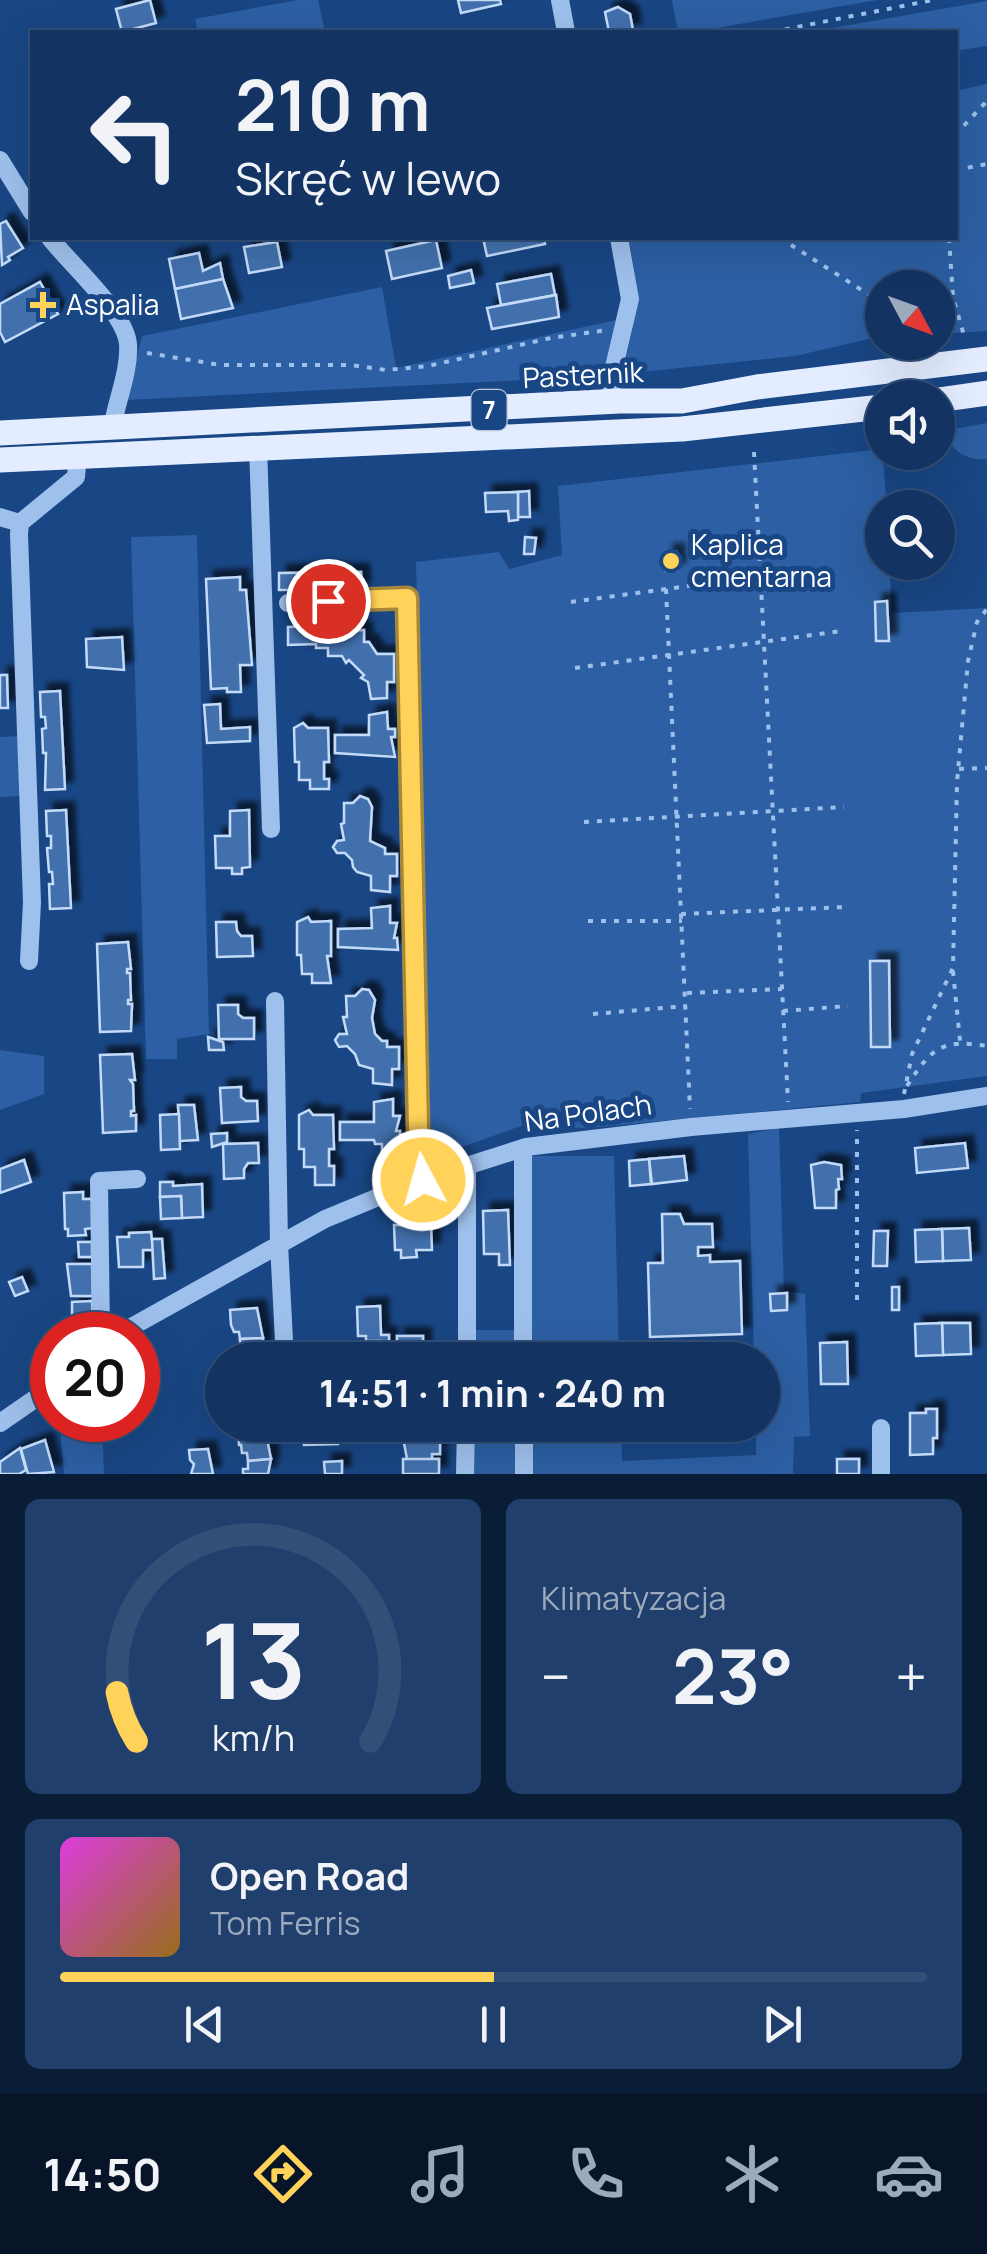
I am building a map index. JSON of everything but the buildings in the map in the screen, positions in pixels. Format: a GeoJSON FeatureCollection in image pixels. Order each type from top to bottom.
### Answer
{"type":"FeatureCollection","features":[{"type":"Feature","properties":{"kind":"main road","name":"Pasternik"},"geometry":{"type":"LineString","coordinates":[[0,434],[682,401],[757,386],[987,358]]}},
{"type":"Feature","properties":{"kind":"main road"},"geometry":{"type":"LineString","coordinates":[[955,398],[987,393]]}},
{"type":"Feature","properties":{"kind":"main road","name":"Pasternik"},"geometry":{"type":"LineString","coordinates":[[0,460],[258,446],[556,442],[865,409]]}},
{"type":"Feature","properties":{"kind":"street"},"geometry":{"type":"LineString","coordinates":[[560,0],[566,30]]}},
{"type":"Feature","properties":{"kind":"street"},"geometry":{"type":"LineString","coordinates":[[0,160],[30,209]]}},
{"type":"Feature","properties":{"kind":"street"},"geometry":{"type":"LineString","coordinates":[[52,240],[119,316],[125,331],[128,350],[112,429]]}},
{"type":"Feature","properties":{"kind":"street"},"geometry":{"type":"LineString","coordinates":[[612,402],[611,380],[626,328],[630,289],[619,240]]}},
{"type":"Feature","properties":{"kind":"street"},"geometry":{"type":"LineString","coordinates":[[258,446],[272,829]]}},
{"type":"Feature","properties":{"kind":"street"},"geometry":{"type":"LineString","coordinates":[[20,523],[76,477],[78,454]]}},
{"type":"Feature","properties":{"kind":"street"},"geometry":{"type":"LineString","coordinates":[[0,517],[20,523]]}},
{"type":"Feature","properties":{"kind":"street"},"geometry":{"type":"LineString","coordinates":[[20,523],[32,902],[30,961]]}},
{"type":"Feature","properties":{"kind":"street"},"geometry":{"type":"LineString","coordinates":[[288,602],[407,598],[418,1127],[423,1180]]}},
{"type":"Feature","properties":{"kind":"street"},"geometry":{"type":"LineString","coordinates":[[275,1002],[284,1342]]}},
{"type":"Feature","properties":{"kind":"street","name":"Na Polach"},"geometry":{"type":"LineString","coordinates":[[159,1312],[325,1219],[423,1180],[522,1148],[987,1096]]}},
{"type":"Feature","properties":{"kind":"street"},"geometry":{"type":"LineString","coordinates":[[522,1148],[524,1342]]}},
{"type":"Feature","properties":{"kind":"street"},"geometry":{"type":"LineString","coordinates":[[467,1168],[467,1342]]}},
{"type":"Feature","properties":{"kind":"street"},"geometry":{"type":"LineString","coordinates":[[101,1312],[99,1181],[136,1178]]}},
{"type":"Feature","properties":{"kind":"street"},"geometry":{"type":"LineString","coordinates":[[0,1424],[30,1402]]}},
{"type":"Feature","properties":{"kind":"street"},"geometry":{"type":"LineString","coordinates":[[880,1428],[881,1474]]}},
{"type":"Feature","properties":{"kind":"street"},"geometry":{"type":"LineString","coordinates":[[465,1474],[466,1442]]}},
{"type":"Feature","properties":{"kind":"street"},"geometry":{"type":"LineString","coordinates":[[524,1442],[524,1474]]}},
{"type":"Feature","properties":{"kind":"path"},"geometry":{"type":"LineString","coordinates":[[782,30],[933,0]]}},
{"type":"Feature","properties":{"kind":"path"},"geometry":{"type":"LineString","coordinates":[[958,133],[987,101]]}},
{"type":"Feature","properties":{"kind":"path"},"geometry":{"type":"LineString","coordinates":[[958,169],[987,164]]}},
{"type":"Feature","properties":{"kind":"path"},"geometry":{"type":"LineString","coordinates":[[783,240],[865,292]]}},
{"type":"Feature","properties":{"kind":"path"},"geometry":{"type":"LineString","coordinates":[[949,240],[954,298],[965,339]]}},
{"type":"Feature","properties":{"kind":"path"},"geometry":{"type":"LineString","coordinates":[[128,350],[221,366],[351,365],[386,370],[428,366],[550,338],[626,328]]}},
{"type":"Feature","properties":{"kind":"path"},"geometry":{"type":"LineString","coordinates":[[754,452],[788,1118]]}},
{"type":"Feature","properties":{"kind":"path"},"geometry":{"type":"LineString","coordinates":[[572,602],[761,576]]}},
{"type":"Feature","properties":{"kind":"path"},"geometry":{"type":"LineString","coordinates":[[666,589],[691,1127]]}},
{"type":"Feature","properties":{"kind":"path"},"geometry":{"type":"LineString","coordinates":[[960,1040],[953,968],[959,768],[971,641],[977,622],[987,609]]}},
{"type":"Feature","properties":{"kind":"path"},"geometry":{"type":"LineString","coordinates":[[575,668],[841,631]]}},
{"type":"Feature","properties":{"kind":"path"},"geometry":{"type":"LineString","coordinates":[[959,768],[987,768]]}},
{"type":"Feature","properties":{"kind":"path"},"geometry":{"type":"LineString","coordinates":[[584,822],[844,807]]}},
{"type":"Feature","properties":{"kind":"path"},"geometry":{"type":"LineString","coordinates":[[588,921],[846,907]]}},
{"type":"Feature","properties":{"kind":"path"},"geometry":{"type":"LineString","coordinates":[[953,968],[912,1054],[904,1090],[938,1049],[960,1040],[987,1046]]}},
{"type":"Feature","properties":{"kind":"path"},"geometry":{"type":"LineString","coordinates":[[685,994],[782,989]]}},
{"type":"Feature","properties":{"kind":"path"},"geometry":{"type":"LineString","coordinates":[[593,1014],[686,1006]]}},
{"type":"Feature","properties":{"kind":"path"},"geometry":{"type":"LineString","coordinates":[[783,1011],[848,1006]]}},
{"type":"Feature","properties":{"kind":"path"},"geometry":{"type":"LineString","coordinates":[[857,1113],[857,1300]]}},
{"type":"Feature","properties":{"kind":"shaded area"},"geometry":{"type":"Polygon","coordinates":[[[297,0],[318,0],[325,30],[198,30],[195,19],[297,0]]]}},
{"type":"Feature","properties":{"kind":"shaded area"},"geometry":{"type":"Polygon","coordinates":[[[672,0],[877,0],[704,30],[678,30],[672,0]]]}},
{"type":"Feature","properties":{"kind":"shaded area"},"geometry":{"type":"Polygon","coordinates":[[[987,1],[987,46],[958,51],[958,30],[821,30],[987,1]]]}},
{"type":"Feature","properties":{"kind":"shaded area"},"geometry":{"type":"Polygon","coordinates":[[[987,84],[987,331],[955,333],[955,270],[865,270],[865,340],[795,356],[622,374],[636,306],[628,240],[958,240],[958,90],[987,84]]]}},
{"type":"Feature","properties":{"kind":"shaded area"},"geometry":{"type":"Polygon","coordinates":[[[382,287],[396,368],[621,319],[604,376],[126,400],[142,336],[382,287]]]}},
{"type":"Feature","properties":{"kind":"shaded area"},"geometry":{"type":"Polygon","coordinates":[[[987,423],[987,459],[972,458],[955,448],[955,429],[987,423]]]}},
{"type":"Feature","properties":{"kind":"shaded area"},"geometry":{"type":"Polygon","coordinates":[[[865,451],[865,470],[884,470],[886,490],[865,490],[865,580],[890,580],[892,613],[987,608],[987,1076],[861,1093],[860,1102],[589,1128],[521,1126],[431,1158],[416,562],[499,552],[509,569],[562,555],[558,486],[865,451]]]}},
{"type":"Feature","properties":{"kind":"shaded area"},"geometry":{"type":"Polygon","coordinates":[[[197,535],[209,1034],[177,1039],[177,1059],[146,1059],[131,537],[197,535]]]}},
{"type":"Feature","properties":{"kind":"shaded area"},"geometry":{"type":"Polygon","coordinates":[[[20,736],[19,796],[0,797],[0,737],[20,736]]]}},
{"type":"Feature","properties":{"kind":"shaded area"},"geometry":{"type":"Polygon","coordinates":[[[0,1050],[44,1056],[44,1094],[0,1110],[0,1050]]]}},
{"type":"Feature","properties":{"kind":"shaded area"},"geometry":{"type":"Polygon","coordinates":[[[779,1128],[784,1291],[805,1294],[810,1436],[794,1437],[793,1474],[472,1474],[473,1442],[621,1442],[622,1461],[756,1455],[756,1442],[780,1442],[780,1342],[754,1342],[748,1134],[779,1128]]]}},
{"type":"Feature","properties":{"kind":"shaded area"},"geometry":{"type":"Polygon","coordinates":[[[515,1156],[614,1156],[619,1342],[474,1342],[474,1330],[518,1330],[515,1156]]]}},
{"type":"Feature","properties":{"kind":"shaded area"},"geometry":{"type":"Polygon","coordinates":[[[61,1442],[103,1442],[104,1474],[64,1474],[61,1442]]]}},
{"type":"Feature","properties":{"kind":"place","name":"Aspalia"},"geometry":{"type":"Point","coordinates":[43,305]}},
{"type":"Feature","properties":{"kind":"place","name":"Kaplica cmentarna"},"geometry":{"type":"Point","coordinates":[671,561]}},
{"type":"Feature","properties":{"kind":"route"},"geometry":{"type":"LineString","coordinates":[[328,601],[407,598],[418,1127],[423,1180]]}}]}
